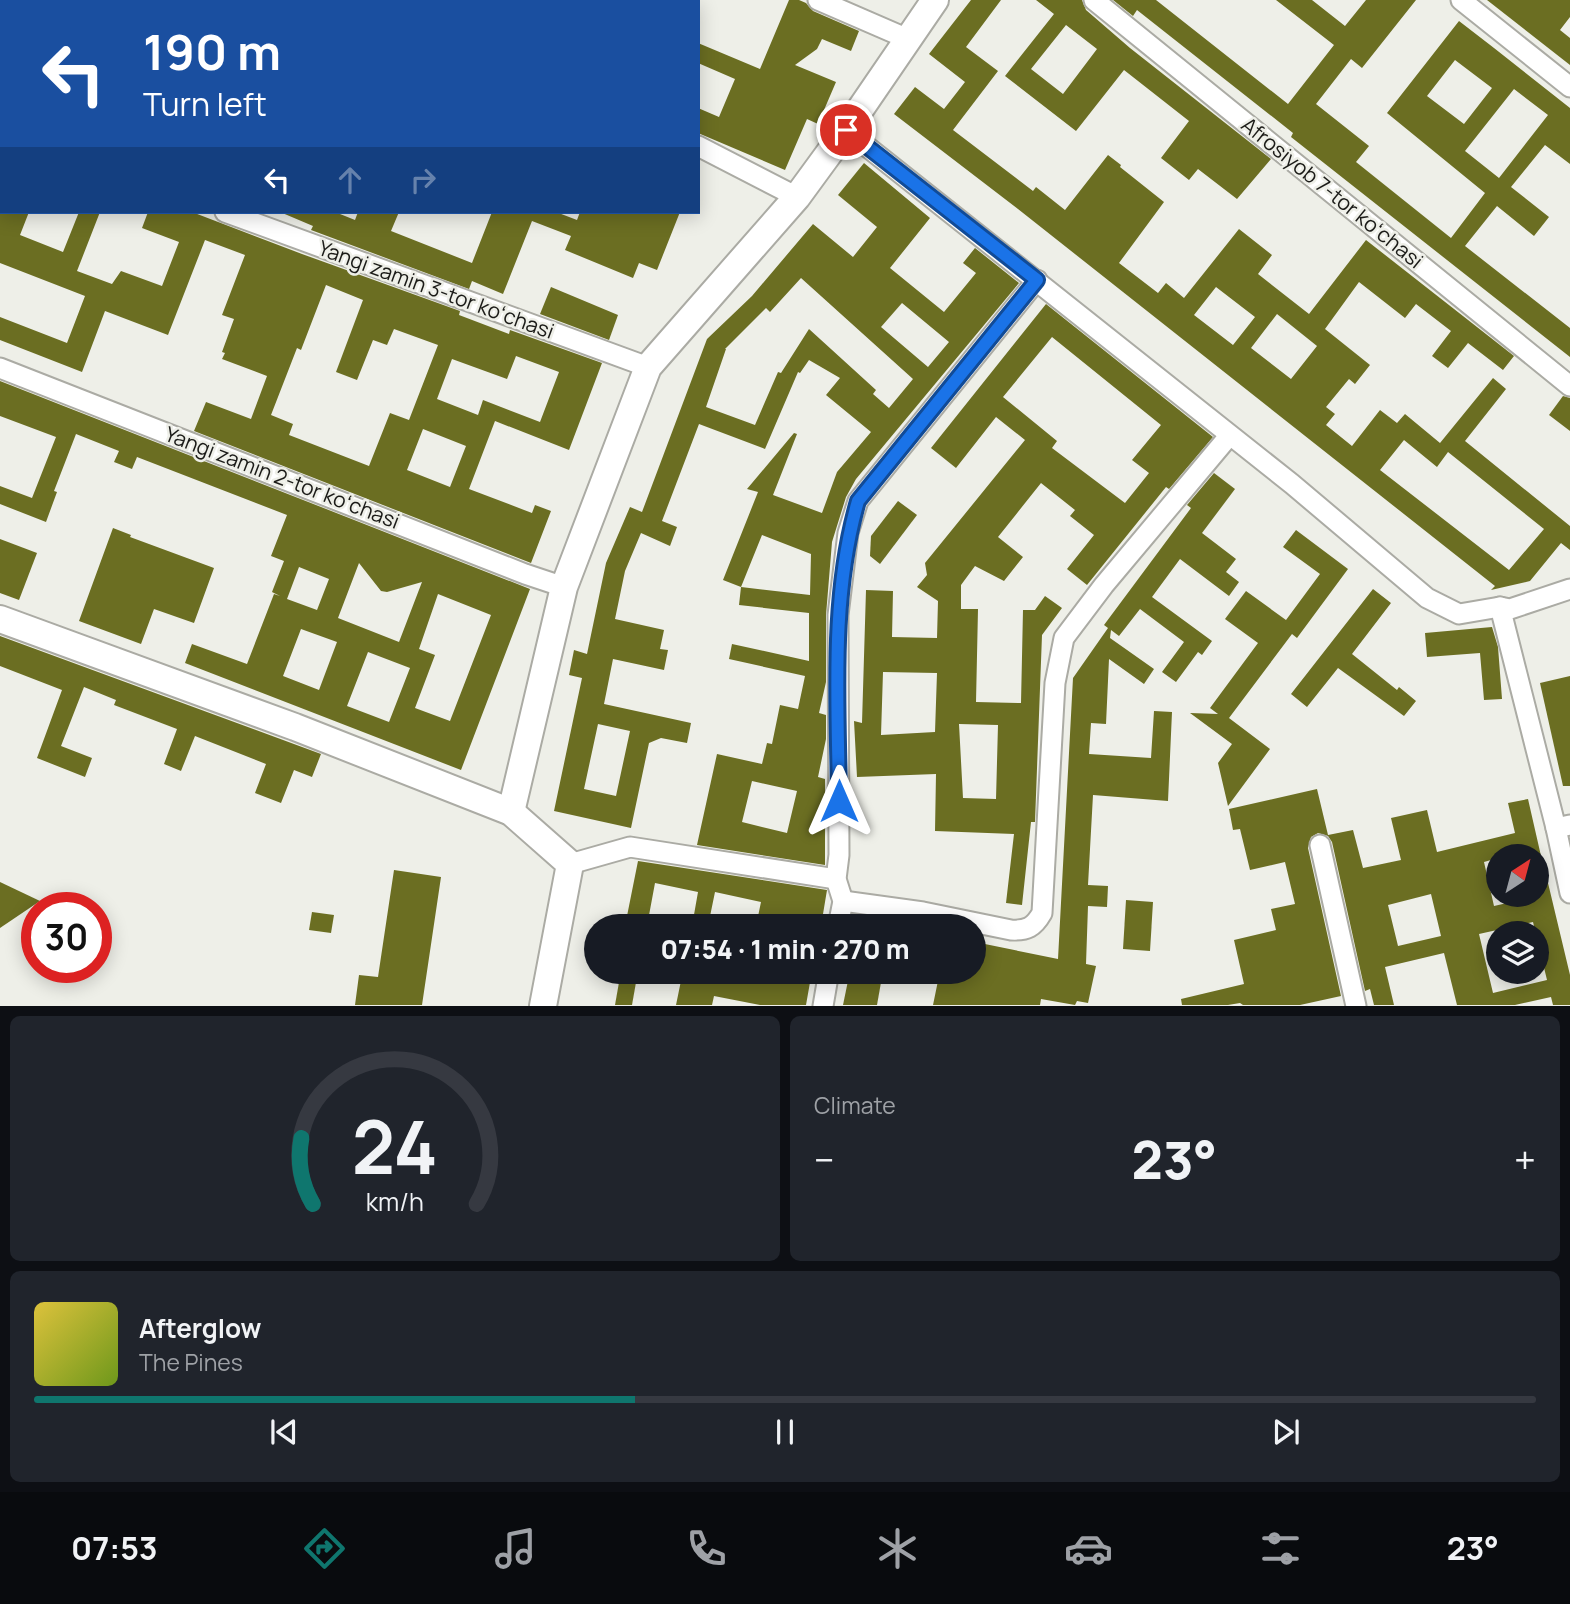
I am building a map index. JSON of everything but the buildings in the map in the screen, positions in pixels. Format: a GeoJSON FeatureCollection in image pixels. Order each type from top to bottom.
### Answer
{"type":"FeatureCollection","features":[{"type":"Feature","properties":{"kind":"street"},"geometry":{"type":"LineString","coordinates":[[818,0],[908,39]]}},
{"type":"Feature","properties":{"kind":"street"},"geometry":{"type":"LineString","coordinates":[[511,812],[565,587],[648,367],[797,197],[935,0]]}},
{"type":"Feature","properties":{"kind":"street","name":"Afrosiyob 7-tor koʻchasi"},"geometry":{"type":"LineString","coordinates":[[1094,0],[1570,386]]}},
{"type":"Feature","properties":{"kind":"street"},"geometry":{"type":"LineString","coordinates":[[1461,0],[1570,87]]}},
{"type":"Feature","properties":{"kind":"street"},"geometry":{"type":"LineString","coordinates":[[846,130],[1292,484],[1427,598],[1459,614],[1500,607],[1510,609],[1570,589]]}},
{"type":"Feature","properties":{"kind":"street"},"geometry":{"type":"LineString","coordinates":[[700,147],[797,197]]}},
{"type":"Feature","properties":{"kind":"street","name":"Yangi zamin 3-tor koʻchasi"},"geometry":{"type":"LineString","coordinates":[[230,214],[648,367]]}},
{"type":"Feature","properties":{"kind":"street"},"geometry":{"type":"LineString","coordinates":[[840,914],[843,901],[836,879],[839,855],[838,615],[848,533],[858,501],[1037,280]]}},
{"type":"Feature","properties":{"kind":"street","name":"Yangi zamin 2-tor koʻchasi"},"geometry":{"type":"LineString","coordinates":[[0,368],[512,569],[565,587]]}},
{"type":"Feature","properties":{"kind":"street"},"geometry":{"type":"LineString","coordinates":[[843,901],[923,912],[1011,930],[1024,931],[1035,924],[1042,913],[1055,683],[1064,638],[1104,585],[1229,436]]}},
{"type":"Feature","properties":{"kind":"street"},"geometry":{"type":"LineString","coordinates":[[1500,607],[1563,826],[1570,893]]}},
{"type":"Feature","properties":{"kind":"street"},"geometry":{"type":"LineString","coordinates":[[0,619],[295,727],[511,812],[570,864]]}},
{"type":"Feature","properties":{"kind":"street"},"geometry":{"type":"LineString","coordinates":[[1320,845],[1356,1006]]}},
{"type":"Feature","properties":{"kind":"street"},"geometry":{"type":"LineString","coordinates":[[570,864],[630,847],[836,879]]}},
{"type":"Feature","properties":{"kind":"street"},"geometry":{"type":"LineString","coordinates":[[543,1006],[570,864]]}},
{"type":"Feature","properties":{"kind":"street"},"geometry":{"type":"LineString","coordinates":[[823,1006],[827,984]]}},
{"type":"Feature","properties":{"kind":"route"},"geometry":{"type":"LineString","coordinates":[[839,801],[838,615],[848,533],[858,501],[1037,280],[846,130]]}}]}
